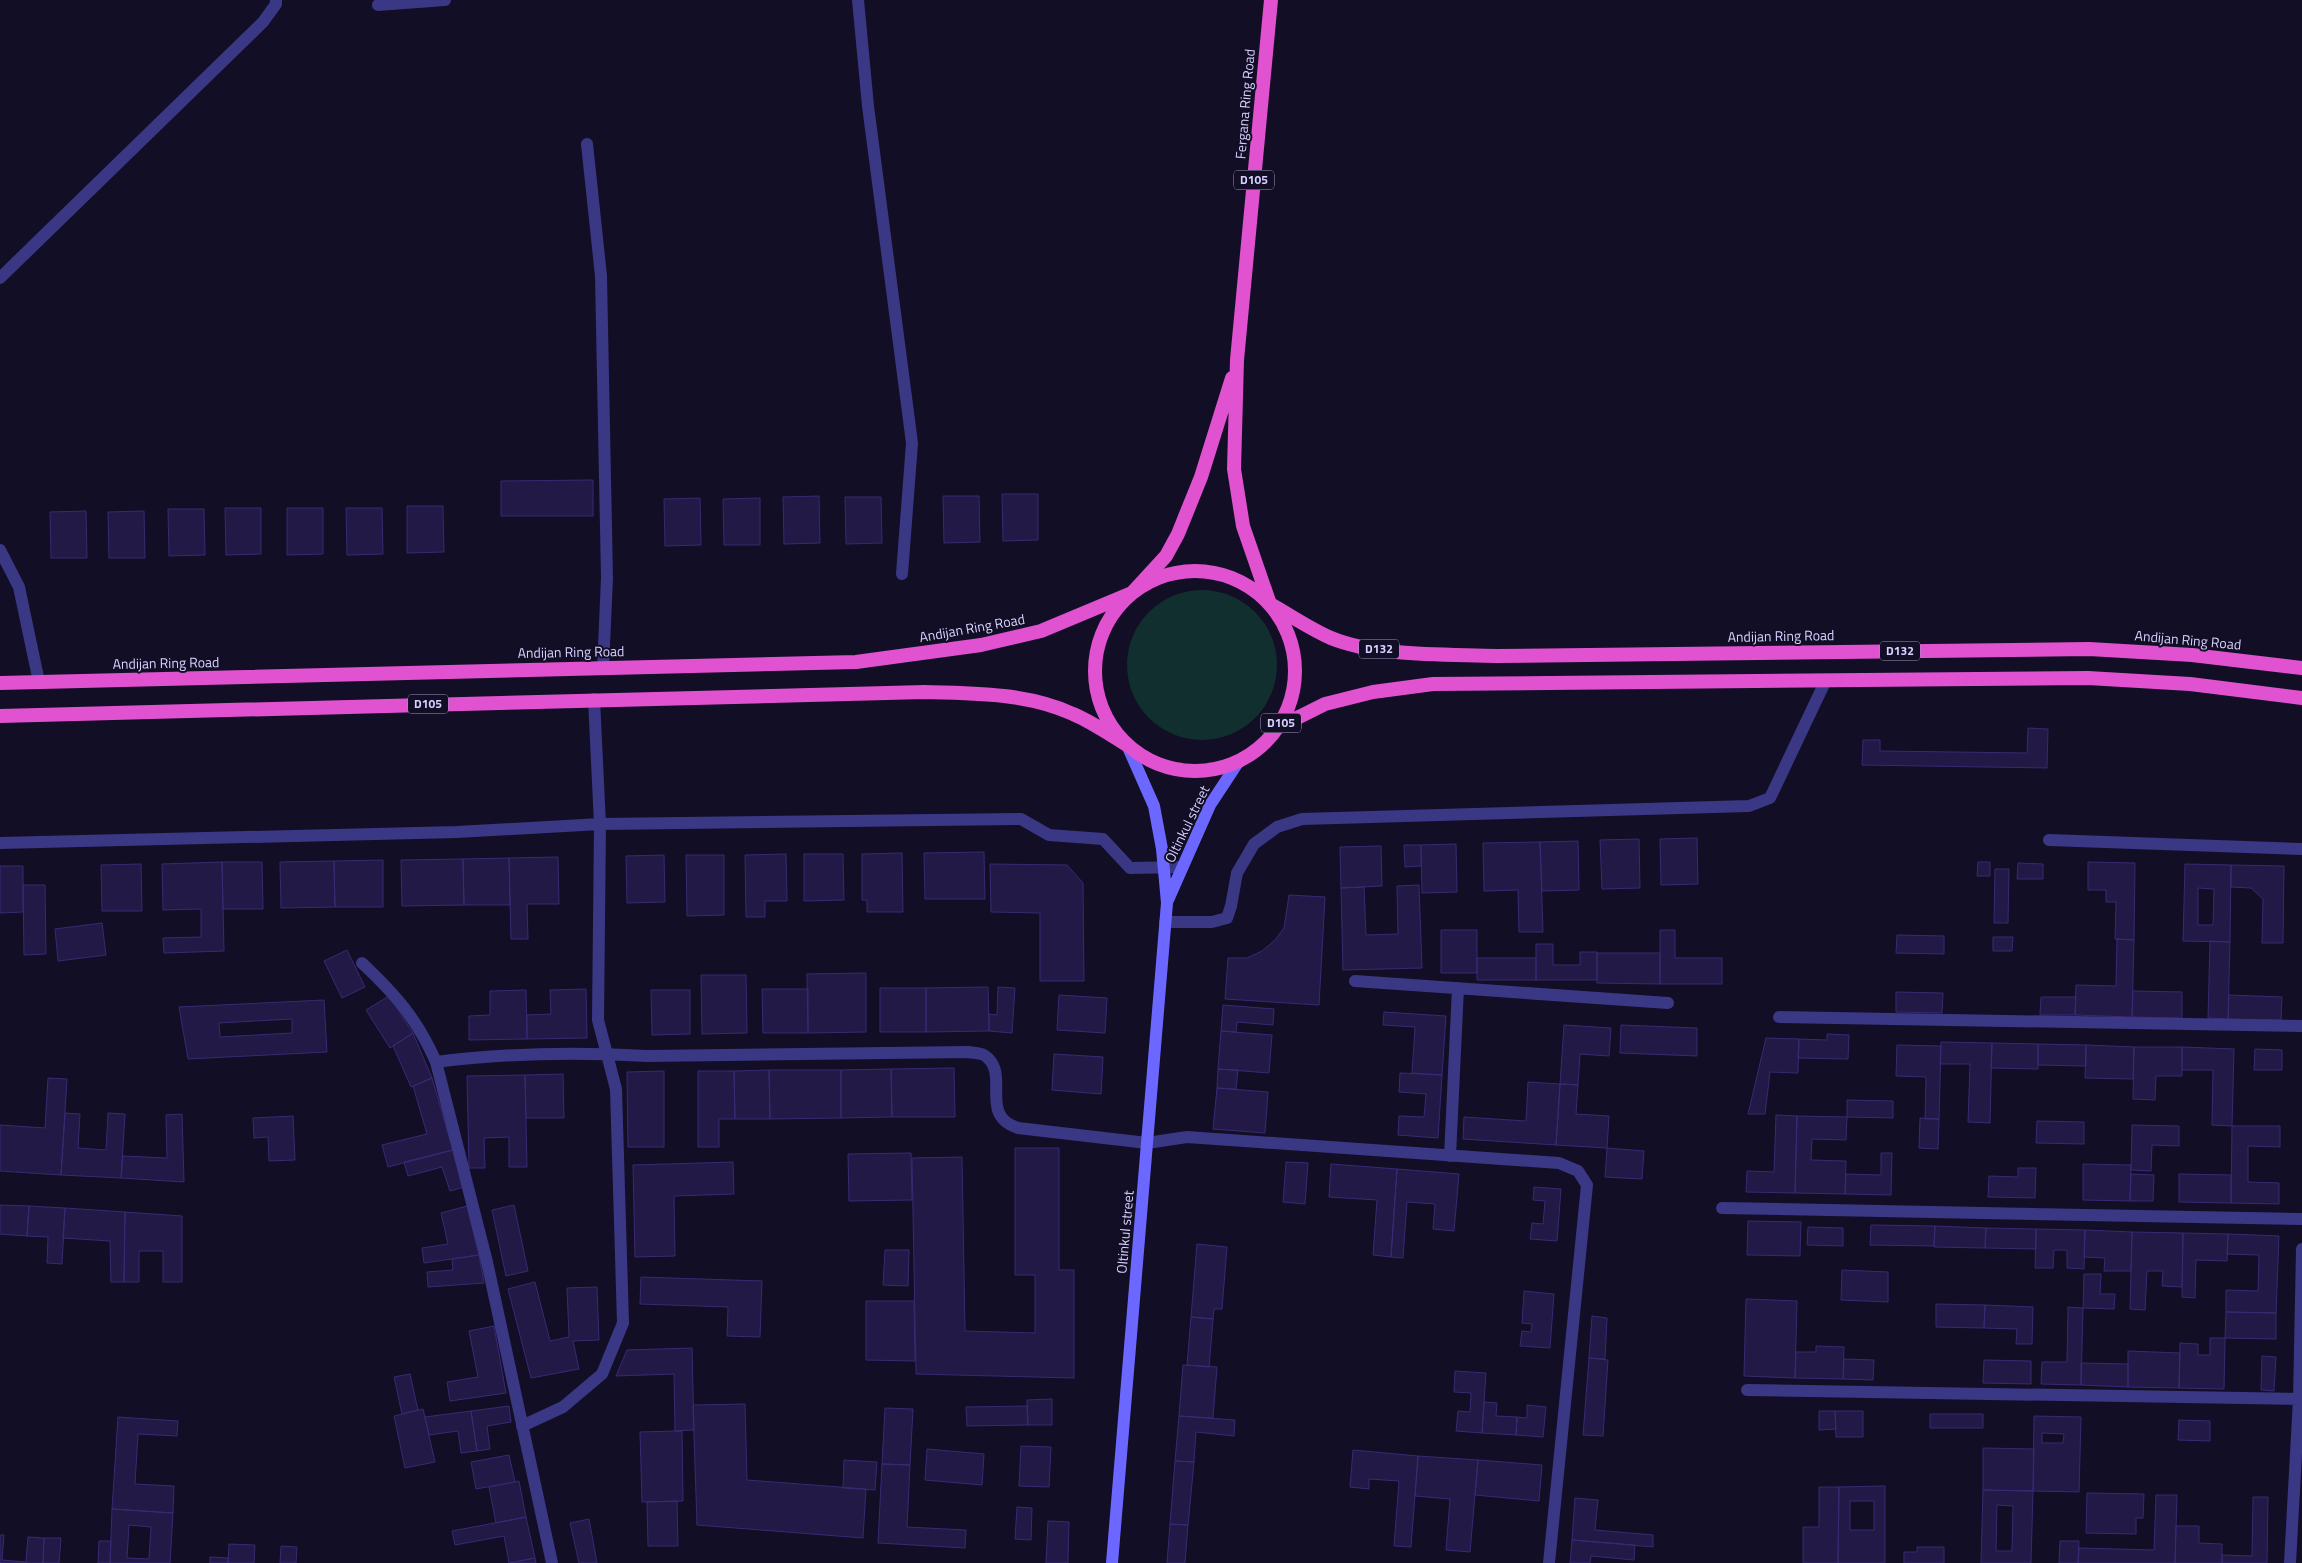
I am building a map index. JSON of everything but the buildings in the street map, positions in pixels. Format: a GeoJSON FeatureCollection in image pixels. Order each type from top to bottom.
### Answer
{"type":"FeatureCollection","features":[{"type":"Feature","properties":{"kind":"highway","name":"Fergana Ring Road"},"geometry":{"type":"LineString","coordinates":[[1270,604],[1243,526],[1234,469],[1237,360],[1271,0]]}},
{"type":"Feature","properties":{"kind":"highway","name":"Fergana Ring Road"},"geometry":{"type":"LineString","coordinates":[[1132,593],[1166,556],[1178,534],[1201,477],[1237,360]]}},
{"type":"Feature","properties":{"kind":"highway","name":"D105"},"geometry":{"type":"LineString","coordinates":[[0,716],[594,699],[924,692],[977,693],[1015,698],[1073,713],[1127,744],[1152,762],[1180,770],[1211,770],[1239,761],[1261,747],[1279,727],[1292,697],[1295,664],[1288,632],[1270,604],[1247,584],[1219,573],[1188,570],[1158,577],[1132,593],[1110,619],[1097,650],[1096,684],[1106,717],[1127,744]]}},
{"type":"Feature","properties":{"kind":"highway","name":"Andijan Ring Road"},"geometry":{"type":"LineString","coordinates":[[0,683],[856,662],[981,645],[1041,631],[1132,593]]}},
{"type":"Feature","properties":{"kind":"highway","name":"Andijan Ring Road"},"geometry":{"type":"LineString","coordinates":[[1270,604],[1331,638],[1366,648],[1428,654],[1497,656],[2089,649],[2192,655],[2302,668]]}},
{"type":"Feature","properties":{"kind":"highway","name":"D132"},"geometry":{"type":"LineString","coordinates":[[1279,727],[1325,704],[1373,692],[1433,684],[2088,678],[2190,684],[2302,698]]}},
{"type":"Feature","properties":{"kind":"main road","name":"Oltinkul street"},"geometry":{"type":"LineString","coordinates":[[1112,1563],[1167,903],[1164,867],[1154,806],[1127,744]]}},
{"type":"Feature","properties":{"kind":"main road","name":"Oltinkul street"},"geometry":{"type":"LineString","coordinates":[[1167,903],[1210,805],[1239,761]]}},
{"type":"Feature","properties":{"kind":"street"},"geometry":{"type":"LineString","coordinates":[[0,278],[263,22],[276,4],[276,0]]}},
{"type":"Feature","properties":{"kind":"street"},"geometry":{"type":"LineString","coordinates":[[378,5],[444,0]]}},
{"type":"Feature","properties":{"kind":"street"},"geometry":{"type":"LineString","coordinates":[[858,0],[868,106],[912,443],[902,574]]}},
{"type":"Feature","properties":{"kind":"street"},"geometry":{"type":"LineString","coordinates":[[587,144],[601,276],[607,578],[603,668]]}},
{"type":"Feature","properties":{"kind":"street"},"geometry":{"type":"LineString","coordinates":[[0,550],[19,587],[39,682]]}},
{"type":"Feature","properties":{"kind":"street"},"geometry":{"type":"LineString","coordinates":[[1165,922],[1212,922],[1226,918],[1231,906],[1237,873],[1254,844],[1277,827],[1302,819],[1749,806],[1770,798],[1826,680]]}},
{"type":"Feature","properties":{"kind":"street"},"geometry":{"type":"LineString","coordinates":[[522,1426],[563,1407],[602,1374],[623,1323],[616,1089],[598,1020],[600,824],[594,699]]}},
{"type":"Feature","properties":{"kind":"street"},"geometry":{"type":"LineString","coordinates":[[0,843],[457,832],[600,824],[1021,819],[1049,835],[1103,838],[1130,868],[1182,867]]}},
{"type":"Feature","properties":{"kind":"street"},"geometry":{"type":"LineString","coordinates":[[2049,840],[2302,849]]}},
{"type":"Feature","properties":{"kind":"street"},"geometry":{"type":"LineString","coordinates":[[362,963],[393,991],[422,1032],[436,1062],[488,1262],[552,1563]]}},
{"type":"Feature","properties":{"kind":"street"},"geometry":{"type":"LineString","coordinates":[[1355,981],[1668,1003]]}},
{"type":"Feature","properties":{"kind":"street"},"geometry":{"type":"LineString","coordinates":[[1450,1156],[1458,988]]}},
{"type":"Feature","properties":{"kind":"street"},"geometry":{"type":"LineString","coordinates":[[1780,1017],[2302,1026]]}},
{"type":"Feature","properties":{"kind":"street"},"geometry":{"type":"LineString","coordinates":[[436,1062],[468,1058],[606,1054],[647,1056],[968,1052],[983,1055],[993,1064],[996,1073],[996,1108],[1002,1120],[1018,1128],[1148,1143],[1186,1137],[1559,1164],[1578,1171],[1587,1186],[1549,1563]]}},
{"type":"Feature","properties":{"kind":"street"},"geometry":{"type":"LineString","coordinates":[[1722,1208],[2302,1219]]}},
{"type":"Feature","properties":{"kind":"street"},"geometry":{"type":"LineString","coordinates":[[2290,1563],[2300,1399],[2302,1249]]}},
{"type":"Feature","properties":{"kind":"street"},"geometry":{"type":"LineString","coordinates":[[1747,1390],[2300,1399]]}},
{"type":"Feature","properties":{"kind":"green space"},"geometry":{"type":"Polygon","coordinates":[[[1202,590],[1217,591],[1231,596],[1255,612],[1271,636],[1276,650],[1276,680],[1271,694],[1255,718],[1231,734],[1217,739],[1202,740],[1187,739],[1173,734],[1149,718],[1133,694],[1128,680],[1127,665],[1128,650],[1133,636],[1149,612],[1173,596],[1187,591],[1202,590]]]}}]}
